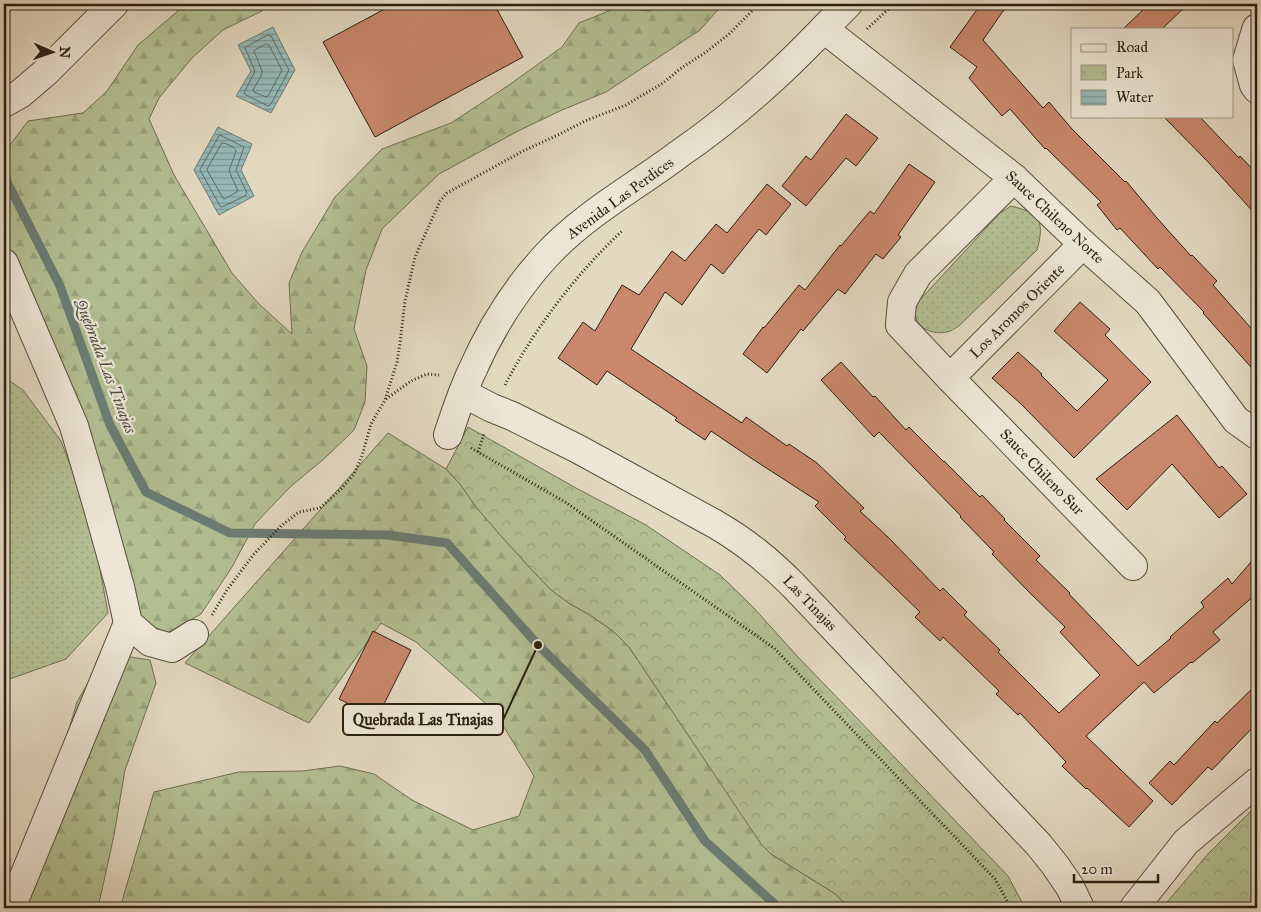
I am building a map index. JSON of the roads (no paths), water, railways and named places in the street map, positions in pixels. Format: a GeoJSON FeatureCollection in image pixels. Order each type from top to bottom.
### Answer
{"type":"FeatureCollection","features":[{"type":"Feature","properties":{"kind":"street"},"geometry":{"type":"LineString","coordinates":[[4,103],[20,94],[47,71],[114,4]]}},
{"type":"Feature","properties":{"kind":"street","name":"Avenida Las Perdices"},"geometry":{"type":"LineString","coordinates":[[448,435],[471,373],[486,341],[523,283],[545,257],[568,234],[594,213],[680,154],[730,116],[778,74],[848,4]]}},
{"type":"Feature","properties":{"kind":"street"},"geometry":{"type":"LineString","coordinates":[[1257,28],[1247,60],[1254,85],[1257,89]]}},
{"type":"Feature","properties":{"kind":"street","name":"Sauce Chileno Norte"},"geometry":{"type":"LineString","coordinates":[[824,29],[1014,178],[1083,244],[1148,302],[1236,420],[1257,435]]}},
{"type":"Feature","properties":{"kind":"street","name":"Sauce Chileno Sur"},"geometry":{"type":"LineString","coordinates":[[1014,178],[918,274],[902,302],[900,325],[1133,566]]}},
{"type":"Feature","properties":{"kind":"street","name":"Los Aromos Oriente"},"geometry":{"type":"LineString","coordinates":[[950,378],[1083,244]]}},
{"type":"Feature","properties":{"kind":"street"},"geometry":{"type":"LineString","coordinates":[[4,263],[74,426],[120,587],[128,623],[11,908]]}},
{"type":"Feature","properties":{"kind":"street","name":"Las Tinajas"},"geometry":{"type":"LineString","coordinates":[[463,393],[578,449],[715,524],[756,550],[793,585],[1039,845],[1070,887],[1080,908]]}},
{"type":"Feature","properties":{"kind":"street"},"geometry":{"type":"LineString","coordinates":[[128,623],[150,642],[172,648],[194,634]]}},
{"type":"Feature","properties":{"kind":"street"},"geometry":{"type":"LineString","coordinates":[[1134,908],[1186,842],[1257,782]]}},
{"type":"Feature","properties":{"kind":"water"},"geometry":{"type":"Polygon","coordinates":[[[273,27],[295,70],[271,113],[236,96],[251,71],[238,45],[273,27]]]}},
{"type":"Feature","properties":{"kind":"water"},"geometry":{"type":"Polygon","coordinates":[[[218,127],[252,144],[241,170],[254,196],[219,215],[194,170],[218,127]]]}},
{"type":"Feature","properties":{"kind":"waterway","name":"Quebrada Las Tinajas"},"geometry":{"type":"LineString","coordinates":[[4,172],[8,184],[60,286],[110,425],[146,492],[230,533],[387,535],[447,543],[538,645],[645,750],[705,841],[779,908]]}},
{"type":"Feature","properties":{"kind":"place","name":"Quebrada Las Tinajas"},"geometry":{"type":"Point","coordinates":[538,645]}}]}
